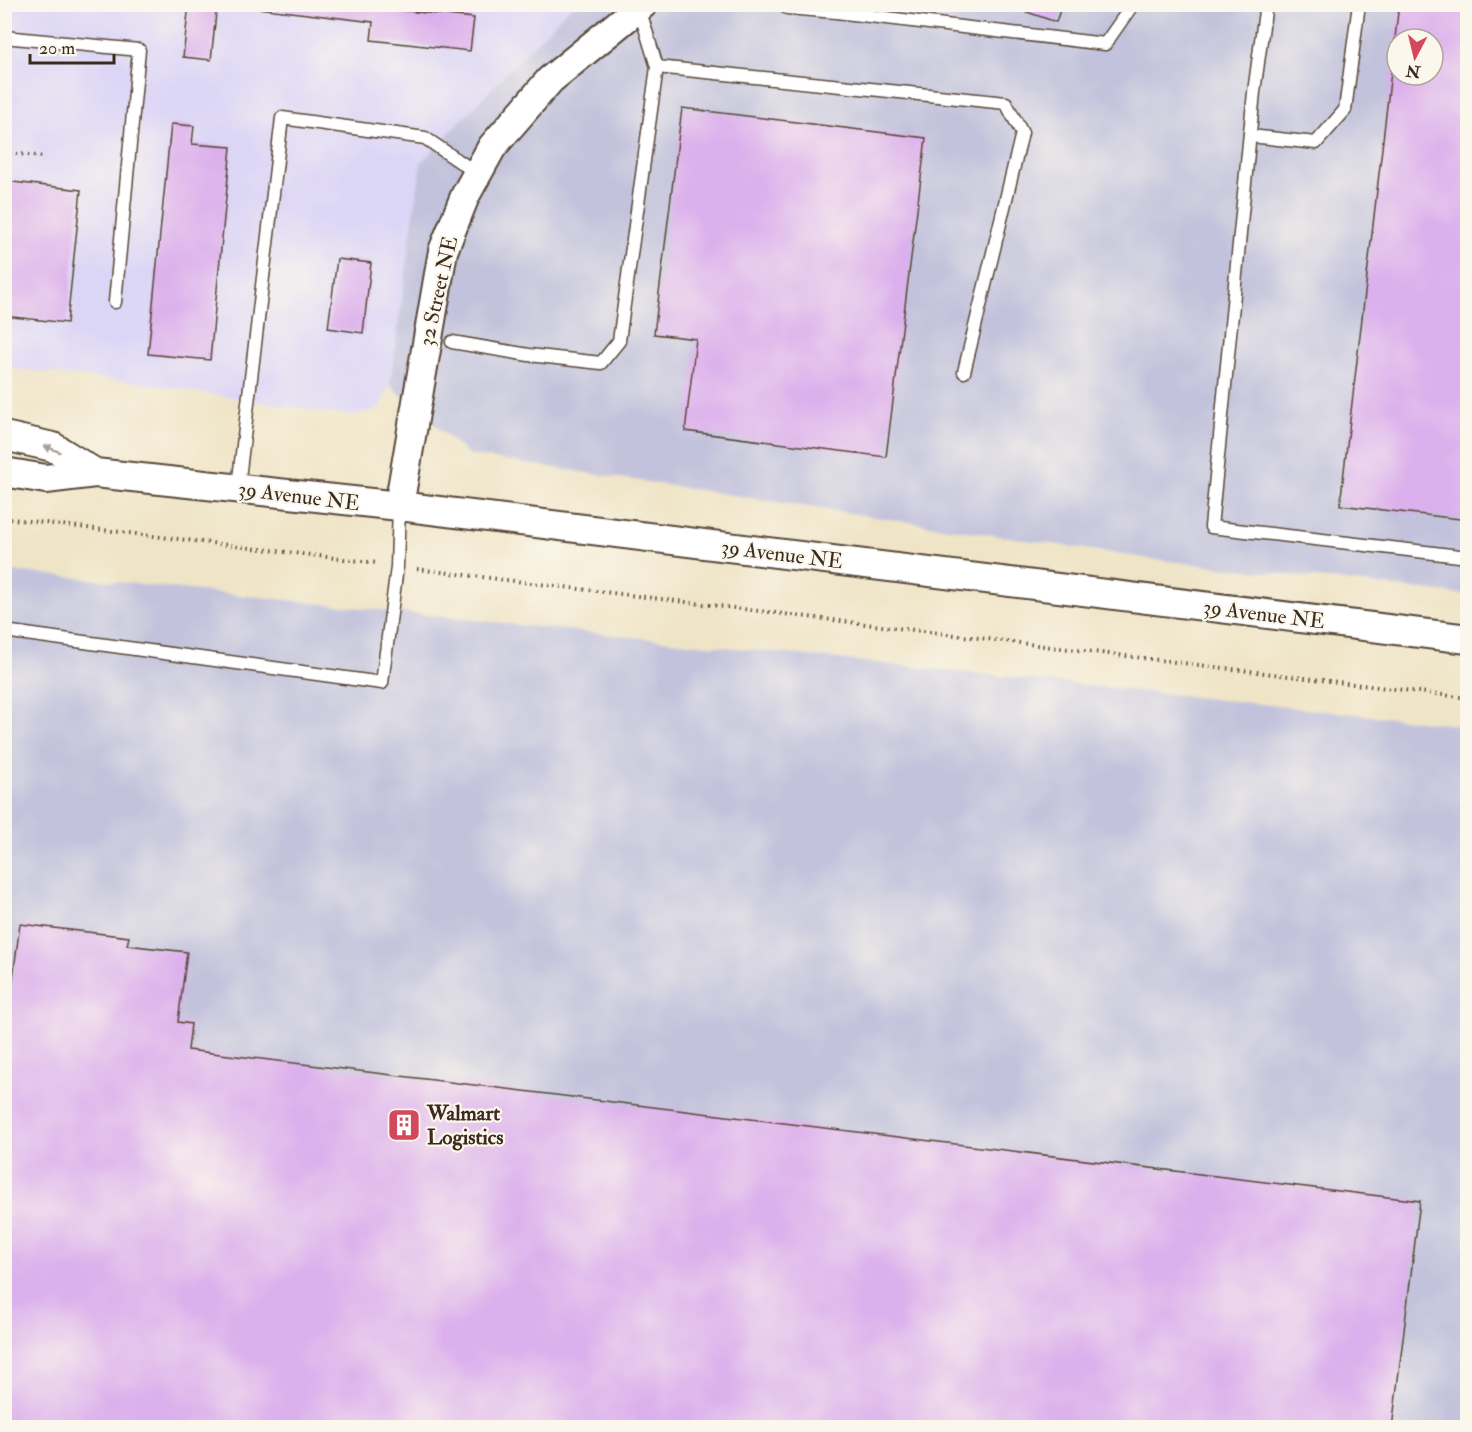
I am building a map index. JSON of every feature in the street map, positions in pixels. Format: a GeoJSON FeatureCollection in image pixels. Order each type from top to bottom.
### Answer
{"type":"FeatureCollection","features":[{"type":"Feature","properties":{"kind":"street","name":"32 Street NE"},"geometry":{"type":"LineString","coordinates":[[399,506],[443,251],[465,196],[492,147],[550,80],[641,6]]}},
{"type":"Feature","properties":{"kind":"street","name":"39 Avenue NE"},"geometry":{"type":"LineString","coordinates":[[4,436],[53,447],[95,473]]}},
{"type":"Feature","properties":{"kind":"street","name":"39 Avenue NE"},"geometry":{"type":"LineString","coordinates":[[4,472],[46,479],[95,473],[399,506],[1467,639]]}},
{"type":"Feature","properties":{"kind":"lane"},"geometry":{"type":"LineString","coordinates":[[783,4],[787,8],[838,8],[1105,44],[1134,4]]}},
{"type":"Feature","properties":{"kind":"lane"},"geometry":{"type":"LineString","coordinates":[[1266,4],[1250,136],[1211,527],[1467,556]]}},
{"type":"Feature","properties":{"kind":"lane"},"geometry":{"type":"LineString","coordinates":[[1250,136],[1316,143],[1345,110],[1359,4]]}},
{"type":"Feature","properties":{"kind":"lane"},"geometry":{"type":"LineString","coordinates":[[452,342],[529,355],[601,363],[619,341],[657,67],[641,6]]}},
{"type":"Feature","properties":{"kind":"lane"},"geometry":{"type":"LineString","coordinates":[[4,38],[139,50],[115,302]]}},
{"type":"Feature","properties":{"kind":"lane"},"geometry":{"type":"LineString","coordinates":[[657,67],[1006,103],[1022,133],[964,372]]}},
{"type":"Feature","properties":{"kind":"lane"},"geometry":{"type":"LineString","coordinates":[[238,488],[282,118],[425,138],[478,174]]}},
{"type":"Feature","properties":{"kind":"lane"},"geometry":{"type":"LineString","coordinates":[[4,631],[382,683],[397,567],[399,506]]}},
{"type":"Feature","properties":{"kind":"path"},"geometry":{"type":"LineString","coordinates":[[4,152],[44,157]]}},
{"type":"Feature","properties":{"kind":"path"},"geometry":{"type":"LineString","coordinates":[[4,518],[1467,698]]}},
{"type":"Feature","properties":{"kind":"shaded area"},"geometry":{"type":"Polygon","coordinates":[[[5,5],[572,5],[421,162],[390,385],[378,409],[351,416],[140,383],[5,368],[5,5]]]}},
{"type":"Feature","properties":{"kind":"shaded area"},"geometry":{"type":"Polygon","coordinates":[[[572,5],[1467,5],[1467,595],[1151,559],[469,455],[390,385],[421,162],[572,5]]]}},
{"type":"Feature","properties":{"kind":"shaded area"},"geometry":{"type":"Polygon","coordinates":[[[4,570],[1467,726],[1467,1427],[5,1427],[4,570]]]}},
{"type":"Feature","properties":{"kind":"building"},"geometry":{"type":"Polygon","coordinates":[[[189,4],[217,4],[211,60],[183,57],[189,4]]]}},
{"type":"Feature","properties":{"kind":"building"},"geometry":{"type":"Polygon","coordinates":[[[1004,4],[1062,4],[1056,22],[1004,4]]]}},
{"type":"Feature","properties":{"kind":"building"},"geometry":{"type":"Polygon","coordinates":[[[1399,4],[1468,4],[1468,520],[1340,505],[1389,87],[1445,87],[1445,27],[1396,27],[1399,4]]]}},
{"type":"Feature","properties":{"kind":"building"},"geometry":{"type":"Polygon","coordinates":[[[232,5],[390,5],[389,9],[474,18],[470,51],[371,40],[373,22],[232,5]]]}},
{"type":"Feature","properties":{"kind":"building"},"geometry":{"type":"Polygon","coordinates":[[[682,108],[926,138],[886,457],[685,431],[696,339],[654,334],[682,108]]]}},
{"type":"Feature","properties":{"kind":"building"},"geometry":{"type":"Polygon","coordinates":[[[171,124],[194,126],[192,144],[231,147],[210,360],[148,354],[171,124]]]}},
{"type":"Feature","properties":{"kind":"building"},"geometry":{"type":"Polygon","coordinates":[[[4,181],[81,190],[67,323],[4,316],[4,181]]]}},
{"type":"Feature","properties":{"kind":"building"},"geometry":{"type":"Polygon","coordinates":[[[337,259],[371,263],[363,333],[328,328],[337,259]]]}},
{"type":"Feature","properties":{"kind":"building","name":"Walmart Logistics"},"geometry":{"type":"Polygon","coordinates":[[[20,924],[129,937],[127,945],[187,952],[178,1022],[191,1024],[188,1050],[1420,1201],[1392,1428],[4,1428],[4,1046],[20,924]]]}},
{"type":"Feature","properties":{"kind":"place","name":"Walmart Logistics"},"geometry":{"type":"Point","coordinates":[404,1125]}}]}
